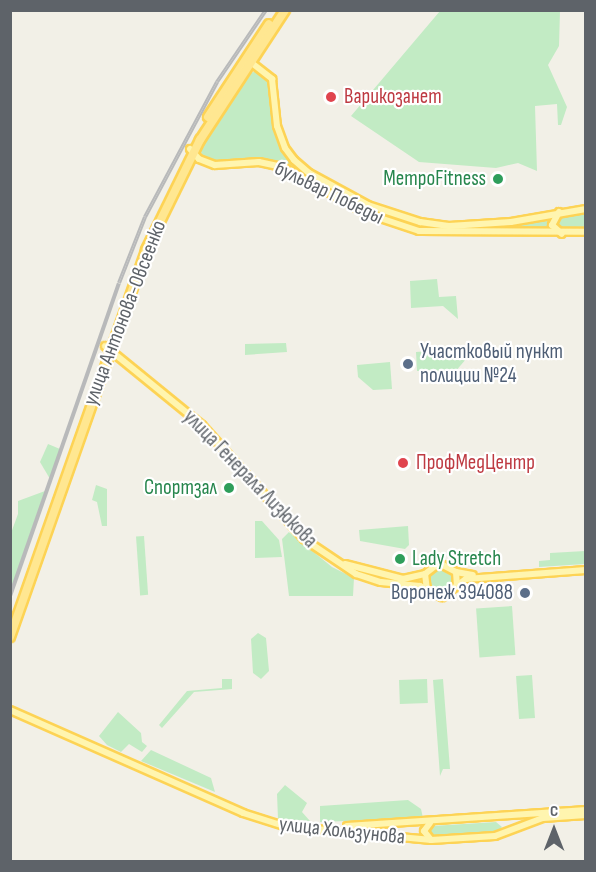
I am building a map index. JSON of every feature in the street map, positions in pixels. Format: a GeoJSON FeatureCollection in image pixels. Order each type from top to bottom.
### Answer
{"type":"FeatureCollection","features":[{"type":"Feature","properties":{"kind":"highway","name":"улица Антонова-Овсеенко"},"geometry":{"type":"LineString","coordinates":[[10,638],[142,248],[191,151],[252,63],[279,10]]}},
{"type":"Feature","properties":{"kind":"highway","name":"улица Антонова-Овсеенко"},"geometry":{"type":"LineString","coordinates":[[252,63],[258,47],[285,10]]}},
{"type":"Feature","properties":{"kind":"highway","name":"улица Антонова-Овсеенко"},"geometry":{"type":"LineString","coordinates":[[10,622],[107,351],[146,250],[191,151]]}},
{"type":"Feature","properties":{"kind":"main road","name":"бульвар Победы"},"geometry":{"type":"LineString","coordinates":[[252,63],[275,87],[278,126],[285,148],[305,174],[365,213],[419,231],[562,234],[585,232]]}},
{"type":"Feature","properties":{"kind":"main road","name":"бульвар Победы"},"geometry":{"type":"LineString","coordinates":[[191,151],[204,162],[223,166],[266,163],[305,174],[368,205],[420,222],[481,225],[585,210]]}},
{"type":"Feature","properties":{"kind":"main road","name":"бульвар Победы"},"geometry":{"type":"LineString","coordinates":[[184,170],[204,162]]}},
{"type":"Feature","properties":{"kind":"main road"},"geometry":{"type":"LineString","coordinates":[[560,212],[553,218],[552,225],[562,234]]}},
{"type":"Feature","properties":{"kind":"main road"},"geometry":{"type":"LineString","coordinates":[[113,339],[120,354]]}},
{"type":"Feature","properties":{"kind":"main road","name":"улица Генерала Лизюкова"},"geometry":{"type":"LineString","coordinates":[[107,351],[120,354],[135,364],[205,423],[317,549],[350,571],[427,591]]}},
{"type":"Feature","properties":{"kind":"main road","name":"улица Генерала Лизюкова"},"geometry":{"type":"LineString","coordinates":[[288,519],[328,554],[354,568],[403,579],[425,574]]}},
{"type":"Feature","properties":{"kind":"main road"},"geometry":{"type":"LineString","coordinates":[[439,563],[456,572],[474,575],[585,568],[466,579],[442,597],[427,591],[425,574],[439,563]]}},
{"type":"Feature","properties":{"kind":"main road"},"geometry":{"type":"LineString","coordinates":[[456,572],[456,587]]}},
{"type":"Feature","properties":{"kind":"main road","name":"улица Хользунова"},"geometry":{"type":"LineString","coordinates":[[10,708],[244,812],[284,826],[431,840],[501,833],[543,818],[585,815]]}},
{"type":"Feature","properties":{"kind":"main road","name":"улица Хользунова"},"geometry":{"type":"LineString","coordinates":[[244,812],[285,823],[372,825],[430,823],[585,810]]}},
{"type":"Feature","properties":{"kind":"main road"},"geometry":{"type":"LineString","coordinates":[[498,817],[506,825],[501,833]]}},
{"type":"Feature","properties":{"kind":"main road"},"geometry":{"type":"LineString","coordinates":[[430,823],[424,831],[431,840]]}},
{"type":"Feature","properties":{"kind":"main road"},"geometry":{"type":"LineString","coordinates":[[372,825],[372,833]]}},
{"type":"Feature","properties":{"kind":"green space"},"geometry":{"type":"Polygon","coordinates":[[[440,11],[560,11],[559,46],[548,65],[567,107],[561,125],[558,125],[557,104],[535,106],[537,171],[518,163],[496,168],[419,162],[351,116],[440,11]]]}},
{"type":"Feature","properties":{"kind":"green space"},"geometry":{"type":"Polygon","coordinates":[[[258,71],[273,88],[273,125],[277,141],[302,173],[260,158],[217,162],[205,158],[200,151],[245,74],[258,71]]]}},
{"type":"Feature","properties":{"kind":"green space"},"geometry":{"type":"Polygon","coordinates":[[[306,174],[371,209],[417,225],[470,229],[509,226],[551,216],[549,224],[553,230],[438,230],[414,226],[369,210],[306,174]]]}},
{"type":"Feature","properties":{"kind":"green space"},"geometry":{"type":"Polygon","coordinates":[[[585,212],[585,228],[556,227],[555,219],[561,214],[585,212]]]}},
{"type":"Feature","properties":{"kind":"green space"},"geometry":{"type":"Polygon","coordinates":[[[437,279],[439,297],[456,296],[458,319],[443,306],[411,308],[410,281],[437,279]]]}},
{"type":"Feature","properties":{"kind":"green space"},"geometry":{"type":"Polygon","coordinates":[[[286,343],[287,352],[245,355],[245,344],[286,343]]]}},
{"type":"Feature","properties":{"kind":"green space"},"geometry":{"type":"Polygon","coordinates":[[[457,349],[459,359],[464,352],[473,351],[448,380],[426,381],[425,371],[417,371],[416,352],[457,349]]]}},
{"type":"Feature","properties":{"kind":"green space"},"geometry":{"type":"Polygon","coordinates":[[[390,362],[392,389],[373,390],[358,377],[357,365],[390,362]]]}},
{"type":"Feature","properties":{"kind":"green space"},"geometry":{"type":"Polygon","coordinates":[[[48,444],[60,449],[50,479],[40,462],[48,444]]]}},
{"type":"Feature","properties":{"kind":"green space"},"geometry":{"type":"Polygon","coordinates":[[[96,485],[107,489],[107,526],[102,526],[97,502],[92,500],[96,485]]]}},
{"type":"Feature","properties":{"kind":"green space"},"geometry":{"type":"Polygon","coordinates":[[[45,491],[11,589],[11,533],[18,514],[18,501],[45,491]]]}},
{"type":"Feature","properties":{"kind":"green space"},"geometry":{"type":"Polygon","coordinates":[[[255,521],[262,521],[279,540],[282,557],[255,558],[255,521]]]}},
{"type":"Feature","properties":{"kind":"green space"},"geometry":{"type":"Polygon","coordinates":[[[408,526],[409,545],[405,549],[360,541],[359,530],[408,526]]]}},
{"type":"Feature","properties":{"kind":"green space"},"geometry":{"type":"Polygon","coordinates":[[[289,532],[332,567],[354,578],[353,596],[289,596],[282,539],[289,532]]]}},
{"type":"Feature","properties":{"kind":"green space"},"geometry":{"type":"Polygon","coordinates":[[[144,536],[148,595],[140,595],[136,537],[144,536]]]}},
{"type":"Feature","properties":{"kind":"green space"},"geometry":{"type":"Polygon","coordinates":[[[585,551],[585,564],[539,567],[539,561],[550,560],[550,553],[585,551]]]}},
{"type":"Feature","properties":{"kind":"green space"},"geometry":{"type":"Polygon","coordinates":[[[441,567],[450,571],[454,580],[450,589],[441,593],[432,589],[428,580],[432,571],[441,567]]]}},
{"type":"Feature","properties":{"kind":"green space"},"geometry":{"type":"Polygon","coordinates":[[[512,606],[515,655],[480,657],[476,609],[512,606]]]}},
{"type":"Feature","properties":{"kind":"green space"},"geometry":{"type":"Polygon","coordinates":[[[258,633],[266,638],[269,671],[261,679],[253,673],[251,639],[258,633]]]}},
{"type":"Feature","properties":{"kind":"green space"},"geometry":{"type":"Polygon","coordinates":[[[532,675],[535,718],[519,719],[516,676],[532,675]]]}},
{"type":"Feature","properties":{"kind":"green space"},"geometry":{"type":"Polygon","coordinates":[[[222,679],[232,679],[232,689],[194,692],[162,728],[159,725],[187,691],[222,688],[222,679]]]}},
{"type":"Feature","properties":{"kind":"green space"},"geometry":{"type":"Polygon","coordinates":[[[427,679],[428,703],[400,704],[399,680],[427,679]]]}},
{"type":"Feature","properties":{"kind":"green space"},"geometry":{"type":"Polygon","coordinates":[[[443,679],[450,769],[443,769],[440,776],[433,680],[443,679]]]}},
{"type":"Feature","properties":{"kind":"green space"},"geometry":{"type":"Polygon","coordinates":[[[118,712],[141,733],[142,742],[147,746],[142,752],[129,744],[121,752],[107,745],[99,736],[118,712]]]}},
{"type":"Feature","properties":{"kind":"green space"},"geometry":{"type":"Polygon","coordinates":[[[151,750],[211,778],[215,792],[141,761],[151,750]]]}},
{"type":"Feature","properties":{"kind":"green space"},"geometry":{"type":"Polygon","coordinates":[[[285,785],[307,803],[302,812],[310,821],[278,819],[277,794],[285,785]]]}},
{"type":"Feature","properties":{"kind":"green space"},"geometry":{"type":"Polygon","coordinates":[[[408,800],[421,809],[423,818],[320,822],[320,806],[408,800]]]}},
{"type":"Feature","properties":{"kind":"green space"},"geometry":{"type":"Polygon","coordinates":[[[496,822],[502,827],[497,832],[432,836],[427,830],[432,826],[496,822]]]}},
{"type":"Feature","properties":{"kind":"railway"},"geometry":{"type":"LineString","coordinates":[[10,596],[119,283],[145,217],[217,82],[266,10]]}},
{"type":"Feature","properties":{"kind":"place","name":"Варикозанет"},"geometry":{"type":"Point","coordinates":[331,97]}},
{"type":"Feature","properties":{"kind":"place","name":"МетроFitness"},"geometry":{"type":"Point","coordinates":[498,179]}},
{"type":"Feature","properties":{"kind":"place","name":"Участковый пункт полиции №24"},"geometry":{"type":"Point","coordinates":[408,364]}},
{"type":"Feature","properties":{"kind":"place","name":"ПрофМедЦентр"},"geometry":{"type":"Point","coordinates":[403,463]}},
{"type":"Feature","properties":{"kind":"place","name":"Спортзал"},"geometry":{"type":"Point","coordinates":[229,488]}},
{"type":"Feature","properties":{"kind":"place","name":"Lady Stretch"},"geometry":{"type":"Point","coordinates":[400,559]}},
{"type":"Feature","properties":{"kind":"place","name":"Воронеж 394088"},"geometry":{"type":"Point","coordinates":[525,593]}}]}
